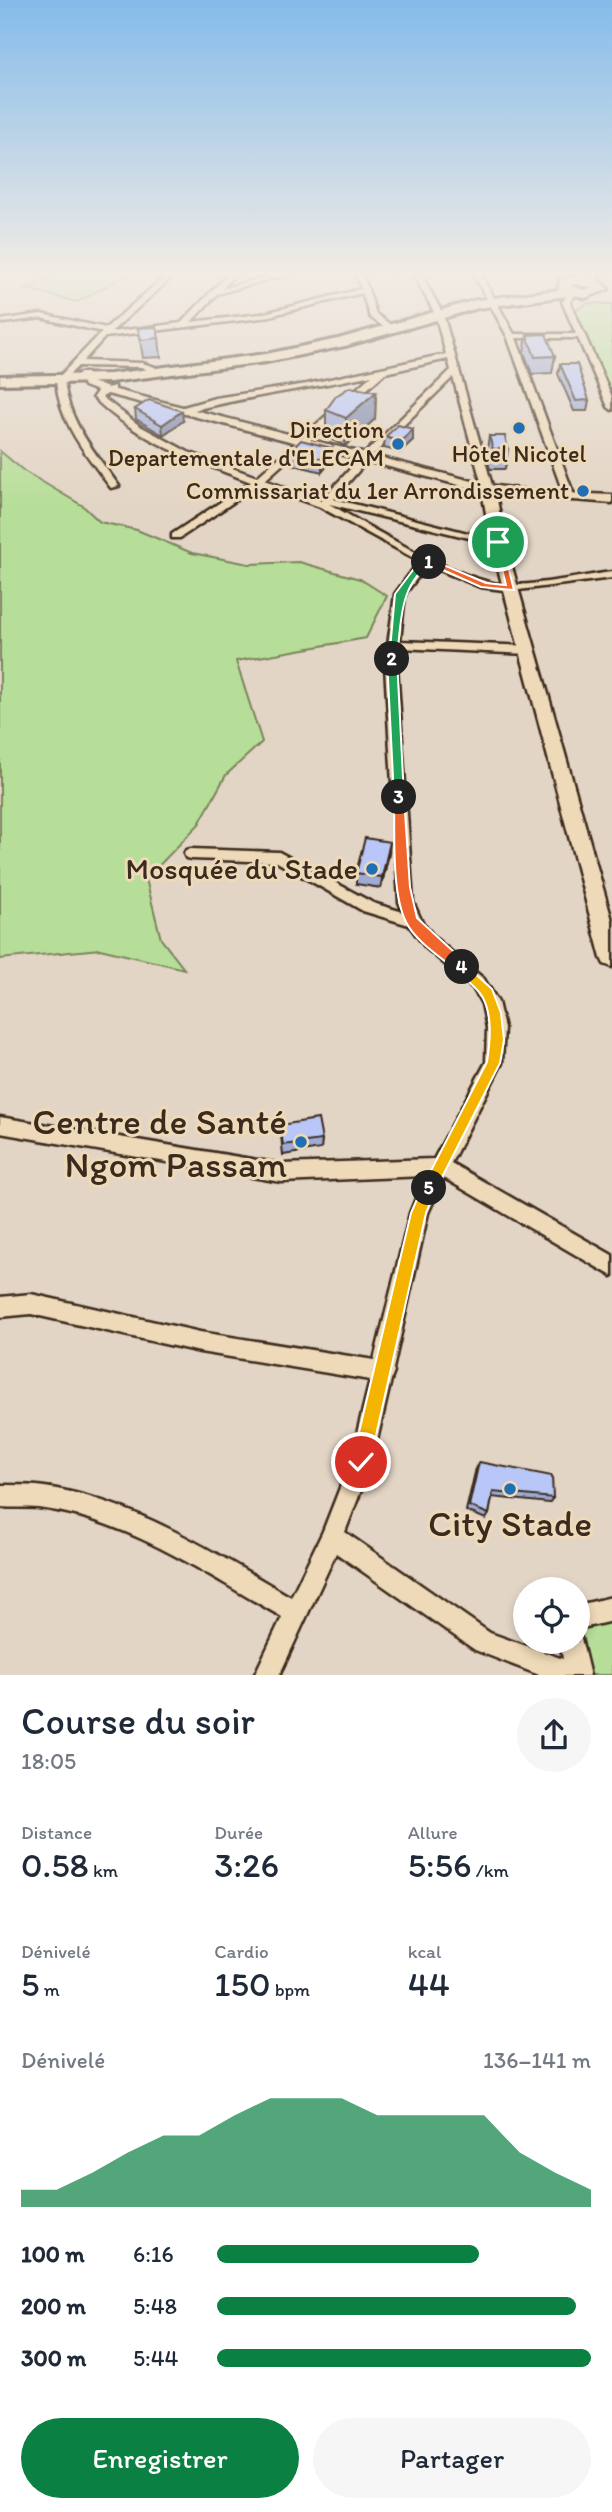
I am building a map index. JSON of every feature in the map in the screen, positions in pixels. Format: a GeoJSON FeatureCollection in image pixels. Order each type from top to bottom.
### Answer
{"type":"FeatureCollection","features":[{"type":"Feature","properties":{"kind":"highway"},"geometry":{"type":"LineString","coordinates":[[0,378],[61,378],[80,373],[107,385],[153,371],[287,355],[307,349]]}},
{"type":"Feature","properties":{"kind":"street"},"geometry":{"type":"LineString","coordinates":[[80,373],[95,349]]}},
{"type":"Feature","properties":{"kind":"street"},"geometry":{"type":"LineString","coordinates":[[448,349],[488,489],[498,542],[612,958]]}},
{"type":"Feature","properties":{"kind":"street"},"geometry":{"type":"LineString","coordinates":[[517,349],[570,498]]}},
{"type":"Feature","properties":{"kind":"street"},"geometry":{"type":"LineString","coordinates":[[585,349],[612,407]]}},
{"type":"Feature","properties":{"kind":"street"},"geometry":{"type":"LineString","coordinates":[[183,410],[215,401],[267,394],[450,356]]}},
{"type":"Feature","properties":{"kind":"street"},"geometry":{"type":"LineString","coordinates":[[80,373],[142,365],[153,371]]}},
{"type":"Feature","properties":{"kind":"street"},"geometry":{"type":"LineString","coordinates":[[176,536],[260,480],[383,370]]}},
{"type":"Feature","properties":{"kind":"street"},"geometry":{"type":"LineString","coordinates":[[326,502],[363,459],[453,372]]}},
{"type":"Feature","properties":{"kind":"street"},"geometry":{"type":"LineString","coordinates":[[61,378],[60,397],[70,423],[114,486]]}},
{"type":"Feature","properties":{"kind":"street"},"geometry":{"type":"LineString","coordinates":[[498,542],[326,502],[197,459],[137,428],[97,397],[107,385],[183,410],[363,459],[488,489],[570,498],[612,499]]}},
{"type":"Feature","properties":{"kind":"street"},"geometry":{"type":"LineString","coordinates":[[326,502],[425,560],[484,585],[511,588],[612,575]]}},
{"type":"Feature","properties":{"kind":"street"},"geometry":{"type":"LineString","coordinates":[[266,1675],[332,1536],[361,1462],[424,1197],[494,1063],[497,1040],[494,1013],[487,993],[476,979],[419,931],[411,920],[406,902],[391,666],[400,594],[425,560]]}},
{"type":"Feature","properties":{"kind":"street"},"geometry":{"type":"LineString","coordinates":[[394,644],[528,650]]}},
{"type":"Feature","properties":{"kind":"street"},"geometry":{"type":"LineString","coordinates":[[191,854],[279,857],[368,907],[411,920]]}},
{"type":"Feature","properties":{"kind":"street"},"geometry":{"type":"LineString","coordinates":[[0,1125],[281,1173],[442,1167],[612,1266]]}},
{"type":"Feature","properties":{"kind":"street"},"geometry":{"type":"LineString","coordinates":[[0,1307],[31,1304],[200,1342],[384,1372]]}},
{"type":"Feature","properties":{"kind":"street"},"geometry":{"type":"LineString","coordinates":[[0,1496],[26,1495],[112,1516],[167,1540],[297,1613]]}},
{"type":"Feature","properties":{"kind":"street"},"geometry":{"type":"LineString","coordinates":[[332,1536],[483,1642],[578,1675],[574,1654]]}},
{"type":"Feature","properties":{"kind":"street"},"geometry":{"type":"LineString","coordinates":[[590,1614],[612,1609]]}},
{"type":"Feature","properties":{"kind":"green space"},"geometry":{"type":"Polygon","coordinates":[[[591,349],[612,349],[612,397],[591,349]]]}},
{"type":"Feature","properties":{"kind":"green space"},"geometry":{"type":"Polygon","coordinates":[[[0,451],[24,471],[83,506],[100,522],[137,530],[192,553],[249,564],[299,562],[360,579],[387,596],[366,638],[236,661],[262,742],[226,775],[199,824],[146,879],[161,939],[184,969],[100,949],[0,959],[0,451]]]}},
{"type":"Feature","properties":{"kind":"green space"},"geometry":{"type":"Polygon","coordinates":[[[612,1621],[612,1675],[581,1675],[580,1654],[590,1654],[590,1626],[612,1621]]]}},
{"type":"Feature","properties":{"kind":"building"},"geometry":{"type":"Polygon","coordinates":[[[532,349],[552,349],[555,356],[535,357],[532,349]]]}},
{"type":"Feature","properties":{"kind":"building"},"geometry":{"type":"Polygon","coordinates":[[[560,364],[577,364],[589,400],[576,401],[560,364]]]}},
{"type":"Feature","properties":{"kind":"building"},"geometry":{"type":"Polygon","coordinates":[[[350,387],[376,392],[346,418],[326,410],[336,396],[350,387]]]}},
{"type":"Feature","properties":{"kind":"building"},"geometry":{"type":"Polygon","coordinates":[[[149,400],[182,411],[162,425],[135,409],[149,400]]]}},
{"type":"Feature","properties":{"kind":"building"},"geometry":{"type":"Polygon","coordinates":[[[398,425],[413,429],[401,442],[385,437],[398,425]]]}},
{"type":"Feature","properties":{"kind":"building"},"geometry":{"type":"Polygon","coordinates":[[[489,436],[505,436],[508,449],[493,449],[489,436]]]}},
{"type":"Feature","properties":{"kind":"building"},"geometry":{"type":"Polygon","coordinates":[[[301,440],[332,448],[322,459],[290,451],[301,440]]]}},
{"type":"Feature","properties":{"kind":"building","name":"Mosquée du Stade"},"geometry":{"type":"Polygon","coordinates":[[[365,838],[390,842],[382,877],[356,873],[365,838]]]}},
{"type":"Feature","properties":{"kind":"building"},"geometry":{"type":"Polygon","coordinates":[[[318,1119],[322,1140],[283,1145],[280,1125],[318,1119]]]}},
{"type":"Feature","properties":{"kind":"building","name":"City Stade"},"geometry":{"type":"Polygon","coordinates":[[[479,1462],[552,1476],[553,1498],[493,1492],[489,1514],[469,1506],[479,1462]]]}},
{"type":"Feature","properties":{"kind":"place","name":"Hôtel Nicotel"},"geometry":{"type":"Point","coordinates":[519,428]}},
{"type":"Feature","properties":{"kind":"place","name":"Direction Departementale d'ELECAM"},"geometry":{"type":"Point","coordinates":[398,444]}},
{"type":"Feature","properties":{"kind":"place","name":"Commissariat du 1er Arrondissement"},"geometry":{"type":"Point","coordinates":[583,491]}},
{"type":"Feature","properties":{"kind":"place","name":"Mosquée du Stade"},"geometry":{"type":"Point","coordinates":[372,869]}},
{"type":"Feature","properties":{"kind":"place","name":"Centre de Santé Ngom Passam"},"geometry":{"type":"Point","coordinates":[301,1142]}},
{"type":"Feature","properties":{"kind":"place","name":"City Stade"},"geometry":{"type":"Point","coordinates":[510,1489]}},
{"type":"Feature","properties":{"kind":"route"},"geometry":{"type":"LineString","coordinates":[[361,1462],[424,1197],[494,1063],[497,1040],[494,1013],[487,993],[476,979],[419,931],[411,920],[406,902],[391,666],[398,598],[401,590],[425,560],[484,585],[511,588],[498,542]]}}]}
